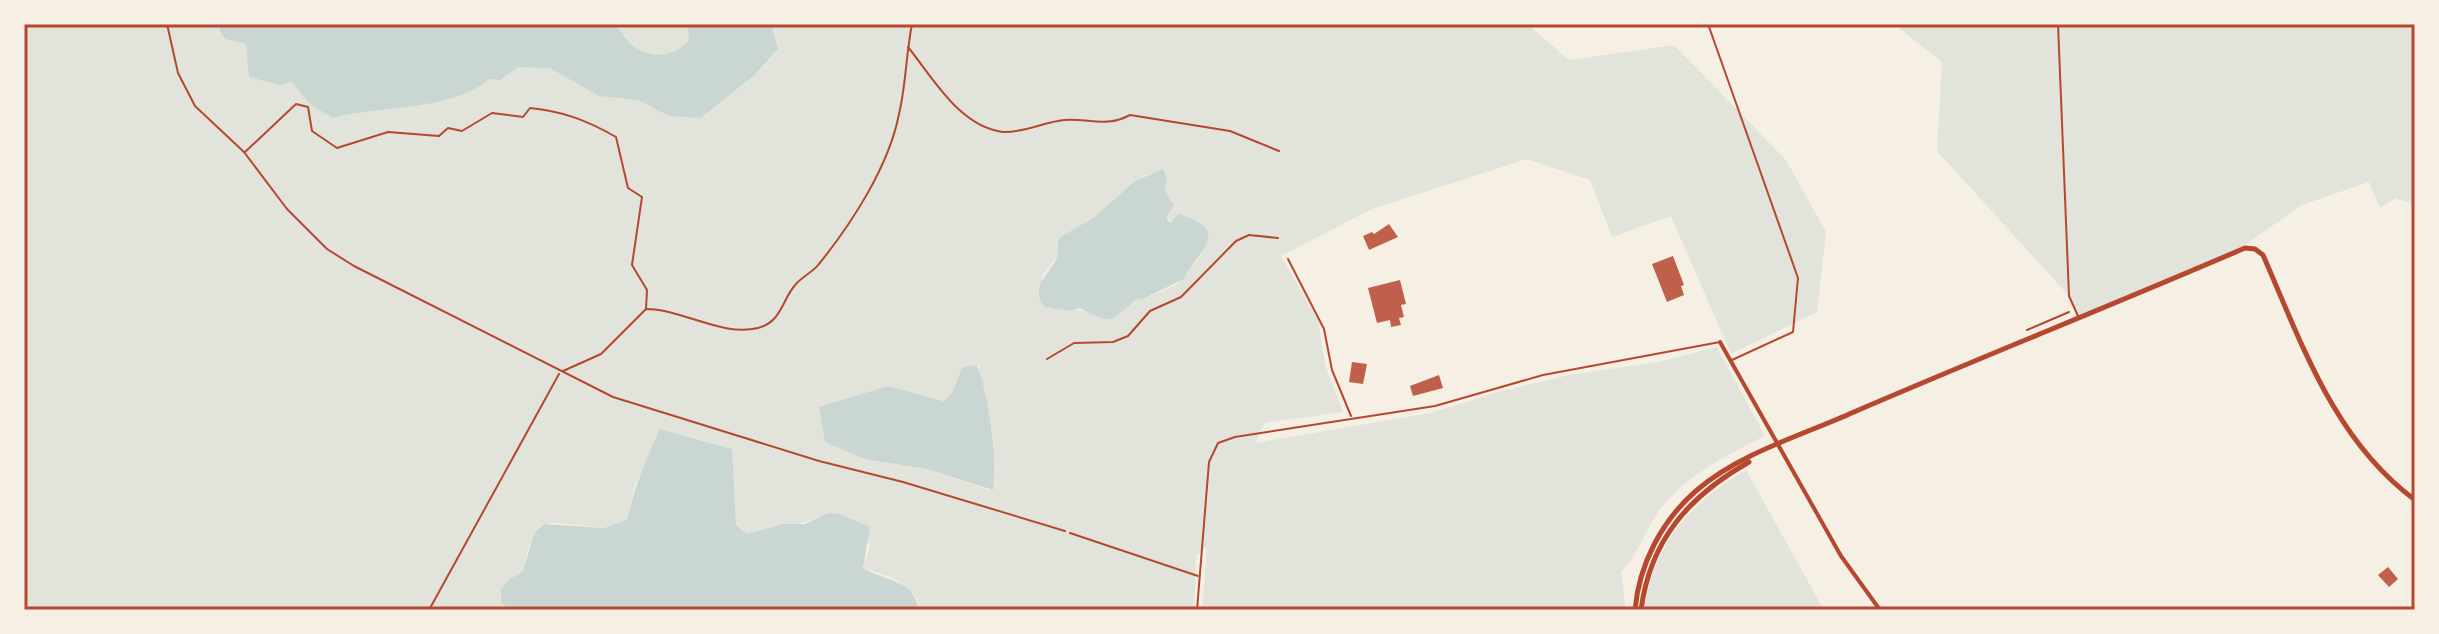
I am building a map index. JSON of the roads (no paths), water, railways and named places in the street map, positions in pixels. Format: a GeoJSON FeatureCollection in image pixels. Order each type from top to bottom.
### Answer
{"type":"FeatureCollection","features":[{"type":"Feature","properties":{"kind":"street"},"geometry":{"type":"LineString","coordinates":[[1638,610],[1648,558],[1681,505],[1714,477],[1778,446],[2245,248],[2255,249],[2263,255],[2320,384],[2343,424],[2371,460],[2415,500]]}},
{"type":"Feature","properties":{"kind":"street"},"geometry":{"type":"LineString","coordinates":[[1720,342],[1849,570],[1880,610]]}},
{"type":"Feature","properties":{"kind":"lane"},"geometry":{"type":"LineString","coordinates":[[1708,24],[1799,285],[1793,332],[1730,361]]}},
{"type":"Feature","properties":{"kind":"lane"},"geometry":{"type":"LineString","coordinates":[[2058,24],[2069,296],[2078,317]]}},
{"type":"Feature","properties":{"kind":"lane"},"geometry":{"type":"LineString","coordinates":[[1288,259],[1324,329],[1332,370],[1352,417]]}},
{"type":"Feature","properties":{"kind":"lane"},"geometry":{"type":"LineString","coordinates":[[1197,610],[1209,462],[1218,443],[1235,437],[1352,417],[1435,406],[1543,375],[1720,342]]}},
{"type":"Feature","properties":{"kind":"lane"},"geometry":{"type":"LineString","coordinates":[[1070,533],[1199,576]]}}]}
